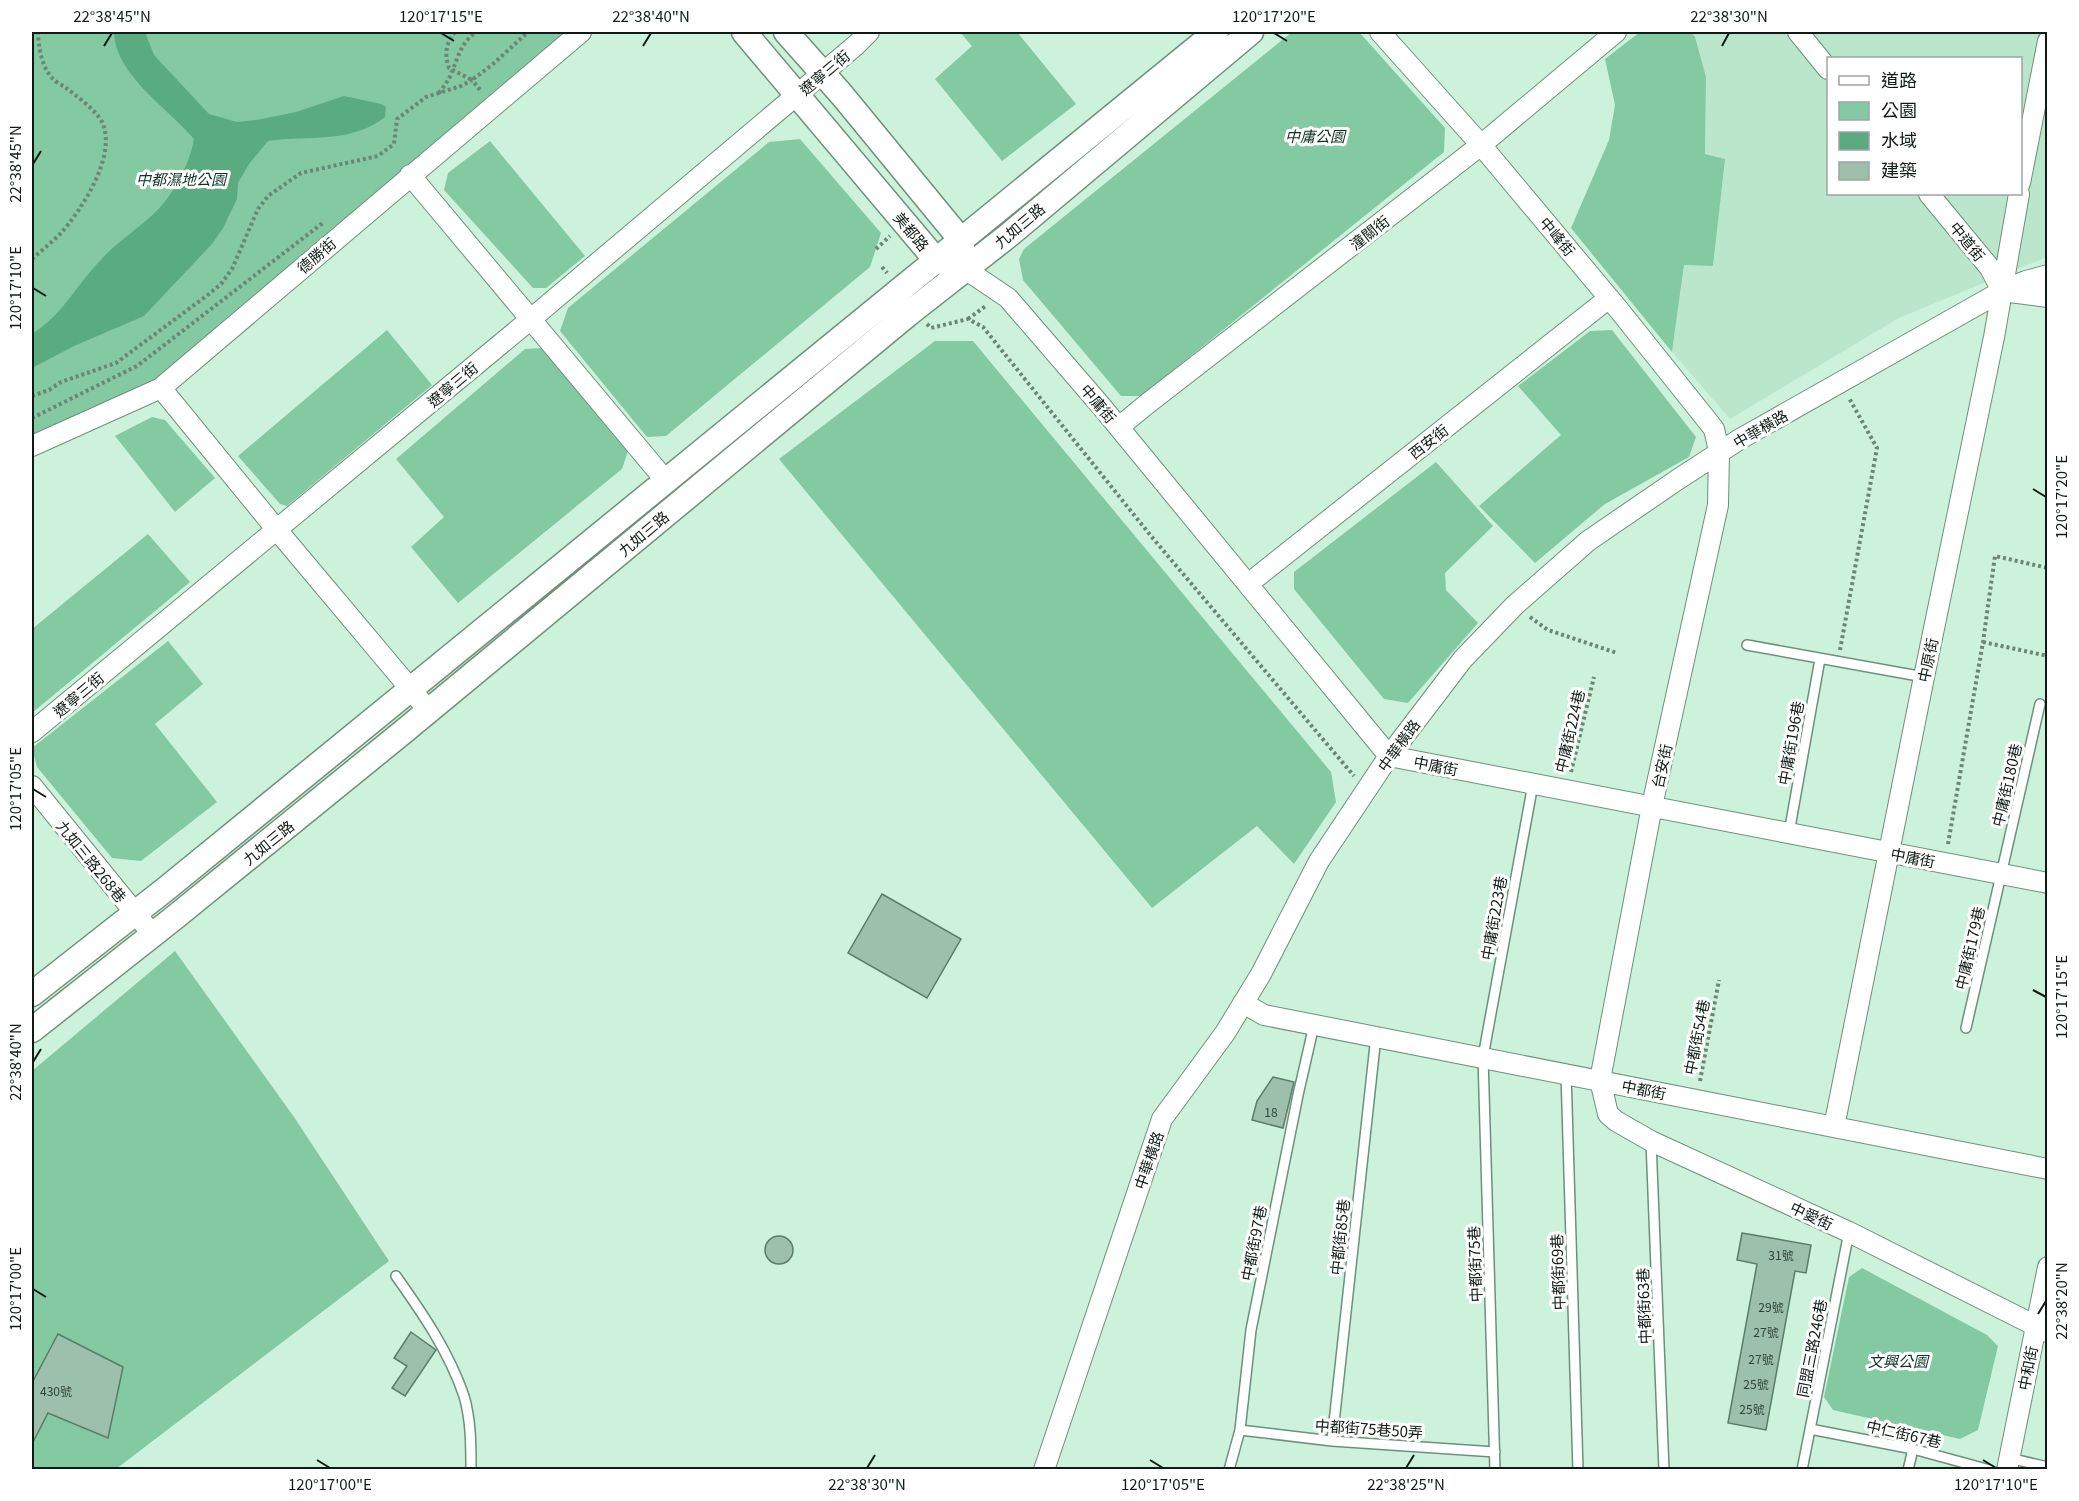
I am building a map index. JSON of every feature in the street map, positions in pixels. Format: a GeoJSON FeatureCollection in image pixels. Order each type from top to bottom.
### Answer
{"type":"FeatureCollection","features":[{"type":"Feature","properties":{"kind":"street","name":"德勝街"},"geometry":{"type":"LineString","coordinates":[[32,446],[161,388],[581,32]]}},
{"type":"Feature","properties":{"kind":"street","name":"美都路"},"geometry":{"type":"LineString","coordinates":[[744,32],[936,260],[965,269]]}},
{"type":"Feature","properties":{"kind":"street"},"geometry":{"type":"LineString","coordinates":[[786,32],[961,240],[965,269]]}},
{"type":"Feature","properties":{"kind":"street","name":"遼寧三街"},"geometry":{"type":"LineString","coordinates":[[32,732],[531,319],[869,32]]}},
{"type":"Feature","properties":{"kind":"street","name":"九如三路"},"geometry":{"type":"LineString","coordinates":[[32,994],[411,689],[1216,32]]}},
{"type":"Feature","properties":{"kind":"street","name":"九如三路"},"geometry":{"type":"LineString","coordinates":[[32,1030],[429,711],[1009,235],[1251,32]]}},
{"type":"Feature","properties":{"kind":"street","name":"中峰街"},"geometry":{"type":"LineString","coordinates":[[1380,32],[1481,145],[1707,418],[1714,429],[1719,452]]}},
{"type":"Feature","properties":{"kind":"street","name":"潼關街"},"geometry":{"type":"LineString","coordinates":[[1119,428],[1481,145],[1616,32]]}},
{"type":"Feature","properties":{"kind":"street"},"geometry":{"type":"LineString","coordinates":[[1798,32],[1827,68]]}},
{"type":"Feature","properties":{"kind":"street"},"geometry":{"type":"LineString","coordinates":[[2022,173],[2048,40]]}},
{"type":"Feature","properties":{"kind":"street"},"geometry":{"type":"LineString","coordinates":[[410,175],[666,481]]}},
{"type":"Feature","properties":{"kind":"street","name":"中道街"},"geometry":{"type":"LineString","coordinates":[[1930,195],[1990,268],[2002,291]]}},
{"type":"Feature","properties":{"kind":"street","name":"中原街"},"geometry":{"type":"LineString","coordinates":[[1834,1127],[2002,291],[2019,195]]}},
{"type":"Feature","properties":{"kind":"street","name":"中庸街"},"geometry":{"type":"LineString","coordinates":[[965,269],[1008,298],[1119,428],[1389,756],[2048,883]]}},
{"type":"Feature","properties":{"kind":"street","name":"中華橫路"},"geometry":{"type":"LineString","coordinates":[[1044,1470],[1162,1119],[1225,1033],[1261,974],[1319,861],[1389,756],[1462,659],[1515,606],[1588,541],[1719,452],[2002,291],[2048,275]]}},
{"type":"Feature","properties":{"kind":"street"},"geometry":{"type":"LineString","coordinates":[[2002,291],[2048,297]]}},
{"type":"Feature","properties":{"kind":"street","name":"西安街"},"geometry":{"type":"LineString","coordinates":[[1248,584],[1609,298]]}},
{"type":"Feature","properties":{"kind":"street"},"geometry":{"type":"LineString","coordinates":[[161,388],[429,711]]}},
{"type":"Feature","properties":{"kind":"street","name":"台安街"},"geometry":{"type":"LineString","coordinates":[[1600,1080],[1652,806],[1718,505],[1719,452]]}},
{"type":"Feature","properties":{"kind":"street","name":"九如三路268巷"},"geometry":{"type":"LineString","coordinates":[[32,786],[153,935]]}},
{"type":"Feature","properties":{"kind":"street","name":"中都街"},"geometry":{"type":"LineString","coordinates":[[1243,1003],[1264,1015],[2048,1169]]}},
{"type":"Feature","properties":{"kind":"street","name":"中愛街"},"geometry":{"type":"LineString","coordinates":[[1600,1080],[1608,1114],[1616,1122],[1651,1141],[1849,1232],[2042,1329]]}},
{"type":"Feature","properties":{"kind":"street","name":"中和街"},"geometry":{"type":"LineString","coordinates":[[2008,1464],[2042,1329],[2048,1267]]}},
{"type":"Feature","properties":{"kind":"lane"},"geometry":{"type":"LineString","coordinates":[[1747,645],[1923,677]]}},
{"type":"Feature","properties":{"kind":"lane","name":"中庸街196巷"},"geometry":{"type":"LineString","coordinates":[[1789,833],[1820,659]]}},
{"type":"Feature","properties":{"kind":"lane","name":"中庸街180巷"},"geometry":{"type":"LineString","coordinates":[[2001,874],[2040,704]]}},
{"type":"Feature","properties":{"kind":"lane","name":"中庸街223巷"},"geometry":{"type":"LineString","coordinates":[[1483,1057],[1533,784]]}},
{"type":"Feature","properties":{"kind":"lane","name":"中庸街179巷"},"geometry":{"type":"LineString","coordinates":[[1966,1028],[2001,874]]}},
{"type":"Feature","properties":{"kind":"lane","name":"中都街97巷"},"geometry":{"type":"LineString","coordinates":[[1229,1470],[1240,1430],[1251,1330],[1314,1024]]}},
{"type":"Feature","properties":{"kind":"lane","name":"中都街85巷"},"geometry":{"type":"LineString","coordinates":[[1332,1441],[1376,1036]]}},
{"type":"Feature","properties":{"kind":"lane","name":"中都街75巷"},"geometry":{"type":"LineString","coordinates":[[1483,1057],[1495,1470]]}},
{"type":"Feature","properties":{"kind":"lane","name":"中都街69巷"},"geometry":{"type":"LineString","coordinates":[[1566,1073],[1578,1470]]}},
{"type":"Feature","properties":{"kind":"lane","name":"中都街63巷"},"geometry":{"type":"LineString","coordinates":[[1651,1141],[1664,1470]]}},
{"type":"Feature","properties":{"kind":"lane","name":"同盟三路246巷"},"geometry":{"type":"LineString","coordinates":[[1802,1470],[1849,1232]]}},
{"type":"Feature","properties":{"kind":"lane"},"geometry":{"type":"LineString","coordinates":[[396,1276],[430,1324],[464,1398],[470,1434],[471,1470]]}},
{"type":"Feature","properties":{"kind":"lane","name":"中仁街67巷"},"geometry":{"type":"LineString","coordinates":[[1810,1429],[1913,1449],[1990,1470]]}},
{"type":"Feature","properties":{"kind":"lane","name":"中都街75巷50弄"},"geometry":{"type":"LineString","coordinates":[[1240,1430],[1332,1441],[1495,1452]]}},
{"type":"Feature","properties":{"kind":"lane"},"geometry":{"type":"LineString","coordinates":[[1908,1470],[1913,1449]]}},
{"type":"Feature","properties":{"kind":"lane"},"geometry":{"type":"LineString","coordinates":[[2008,1464],[2048,1467]]}},
{"type":"Feature","properties":{"kind":"path"},"geometry":{"type":"LineString","coordinates":[[32,259],[59,235],[91,190],[104,157],[105,138],[102,122],[88,107],[53,80],[43,59],[38,42],[38,32]]}},
{"type":"Feature","properties":{"kind":"path"},"geometry":{"type":"LineString","coordinates":[[454,32],[449,39],[445,57],[449,68],[472,80],[482,91]]}},
{"type":"Feature","properties":{"kind":"path"},"geometry":{"type":"LineString","coordinates":[[440,93],[468,37],[477,32]]}},
{"type":"Feature","properties":{"kind":"path"},"geometry":{"type":"LineString","coordinates":[[32,396],[49,390],[61,382],[116,363],[185,313],[221,284],[232,269],[258,209],[268,196],[301,172],[378,156],[394,144],[397,119],[426,97],[461,86],[472,80],[528,32]]}},
{"type":"Feature","properties":{"kind":"path"},"geometry":{"type":"LineString","coordinates":[[474,98],[490,84]]}},
{"type":"Feature","properties":{"kind":"path"},"geometry":{"type":"LineString","coordinates":[[32,418],[136,366],[325,221]]}},
{"type":"Feature","properties":{"kind":"path"},"geometry":{"type":"LineString","coordinates":[[931,328],[968,319],[983,327],[1151,536],[1327,746],[1355,777],[1371,783]]}},
{"type":"Feature","properties":{"kind":"path"},"geometry":{"type":"LineString","coordinates":[[1837,662],[1877,448],[1840,382]]}},
{"type":"Feature","properties":{"kind":"path"},"geometry":{"type":"LineString","coordinates":[[1945,863],[1983,642],[1995,556],[2048,568]]}},
{"type":"Feature","properties":{"kind":"path"},"geometry":{"type":"LineString","coordinates":[[1515,606],[1548,630],[1617,653]]}},
{"type":"Feature","properties":{"kind":"path"},"geometry":{"type":"LineString","coordinates":[[1983,642],[2048,656]]}},
{"type":"Feature","properties":{"kind":"path","name":"中庸街224巷"},"geometry":{"type":"LineString","coordinates":[[1567,790],[1594,677]]}},
{"type":"Feature","properties":{"kind":"path","name":"中都街54巷"},"geometry":{"type":"LineString","coordinates":[[1697,1100],[1719,980]]}},
{"type":"Feature","properties":{"kind":"shaded area"},"geometry":{"type":"Polygon","coordinates":[[[1691,32],[2047,32],[2047,257],[1899,318],[1730,419],[1672,352],[1684,265],[1713,266],[1724,159],[1705,154],[1706,77],[1695,37],[1691,32]]]}},
{"type":"Feature","properties":{"kind":"green space","name":"中都濕地公園"},"geometry":{"type":"Polygon","coordinates":[[[32,32],[570,32],[161,388],[32,446],[32,32]]]}},
{"type":"Feature","properties":{"kind":"green space"},"geometry":{"type":"Polygon","coordinates":[[[960,32],[1017,32],[1076,104],[1002,161],[935,79],[972,46],[960,32]]]}},
{"type":"Feature","properties":{"kind":"green space","name":"中庸公園"},"geometry":{"type":"Polygon","coordinates":[[[1292,32],[1359,32],[1445,128],[1444,152],[1141,396],[1121,396],[1023,280],[1019,259],[1024,249],[1292,32]]]}},
{"type":"Feature","properties":{"kind":"green space"},"geometry":{"type":"Polygon","coordinates":[[[1640,32],[1691,32],[1695,37],[1706,77],[1705,154],[1725,159],[1713,266],[1684,265],[1672,352],[1571,228],[1609,140],[1615,105],[1605,59],[1640,32]]]}},
{"type":"Feature","properties":{"kind":"green space"},"geometry":{"type":"Polygon","coordinates":[[[800,139],[881,233],[870,267],[666,436],[647,437],[560,331],[568,308],[769,142],[800,139]]]}},
{"type":"Feature","properties":{"kind":"green space"},"geometry":{"type":"Polygon","coordinates":[[[490,141],[585,256],[546,288],[533,288],[444,190],[448,173],[490,141]]]}},
{"type":"Feature","properties":{"kind":"green space"},"geometry":{"type":"Polygon","coordinates":[[[387,330],[432,385],[287,506],[280,504],[238,456],[387,330]]]}},
{"type":"Feature","properties":{"kind":"green space"},"geometry":{"type":"Polygon","coordinates":[[[1612,330],[1696,437],[1689,457],[1605,504],[1535,563],[1479,506],[1561,435],[1518,386],[1590,331],[1612,330]]]}},
{"type":"Feature","properties":{"kind":"green space"},"geometry":{"type":"Polygon","coordinates":[[[935,341],[973,341],[1331,772],[1336,802],[1294,864],[1257,826],[1152,908],[779,459],[935,341]]]}},
{"type":"Feature","properties":{"kind":"green space"},"geometry":{"type":"Polygon","coordinates":[[[544,348],[628,451],[622,469],[458,603],[411,547],[444,517],[396,459],[525,349],[544,348]]]}},
{"type":"Feature","properties":{"kind":"green space"},"geometry":{"type":"Polygon","coordinates":[[[152,417],[165,420],[215,478],[175,512],[115,436],[152,417]]]}},
{"type":"Feature","properties":{"kind":"green space"},"geometry":{"type":"Polygon","coordinates":[[[1436,462],[1493,526],[1445,573],[1446,590],[1478,623],[1408,703],[1384,699],[1294,589],[1294,572],[1436,462]]]}},
{"type":"Feature","properties":{"kind":"green space"},"geometry":{"type":"Polygon","coordinates":[[[148,534],[190,582],[32,713],[32,629],[148,534]]]}},
{"type":"Feature","properties":{"kind":"green space"},"geometry":{"type":"Polygon","coordinates":[[[168,641],[203,684],[155,724],[217,802],[141,861],[112,858],[37,767],[32,748],[168,641]]]}},
{"type":"Feature","properties":{"kind":"green space"},"geometry":{"type":"Polygon","coordinates":[[[175,951],[294,1117],[389,1261],[116,1469],[32,1470],[32,1071],[175,951]]]}},
{"type":"Feature","properties":{"kind":"green space","name":"文興公園"},"geometry":{"type":"Polygon","coordinates":[[[1862,1268],[1987,1335],[1998,1346],[1978,1430],[1960,1439],[1833,1410],[1824,1397],[1849,1277],[1862,1268]]]}},
{"type":"Feature","properties":{"kind":"water"},"geometry":{"type":"Polygon","coordinates":[[[114,32],[145,32],[154,55],[209,114],[237,122],[257,120],[296,112],[344,96],[381,104],[386,107],[385,117],[372,126],[344,135],[268,141],[249,164],[238,183],[237,199],[223,228],[212,244],[144,316],[74,346],[32,368],[32,334],[52,319],[103,257],[165,202],[178,182],[192,150],[194,139],[133,77],[123,62],[114,32]]]}},
{"type":"Feature","properties":{"kind":"building"},"geometry":{"type":"Polygon","coordinates":[[[882,894],[961,939],[927,998],[848,953],[882,894]]]}},
{"type":"Feature","properties":{"kind":"building"},"geometry":{"type":"Polygon","coordinates":[[[1273,1077],[1294,1082],[1283,1128],[1252,1120],[1257,1101],[1273,1077]]]}},
{"type":"Feature","properties":{"kind":"building"},"geometry":{"type":"Polygon","coordinates":[[[1742,1233],[1811,1245],[1806,1273],[1795,1271],[1766,1430],[1728,1423],[1757,1264],[1737,1260],[1742,1233]]]}},
{"type":"Feature","properties":{"kind":"building"},"geometry":{"type":"Polygon","coordinates":[[[779,1236],[789,1240],[793,1250],[789,1260],[779,1264],[769,1260],[765,1250],[769,1240],[779,1236]]]}},
{"type":"Feature","properties":{"kind":"building"},"geometry":{"type":"Polygon","coordinates":[[[411,1332],[436,1350],[405,1396],[392,1388],[407,1366],[394,1358],[411,1332]]]}},
{"type":"Feature","properties":{"kind":"building"},"geometry":{"type":"Polygon","coordinates":[[[58,1334],[123,1367],[108,1438],[48,1413],[32,1444],[32,1383],[58,1334]]]}}]}
